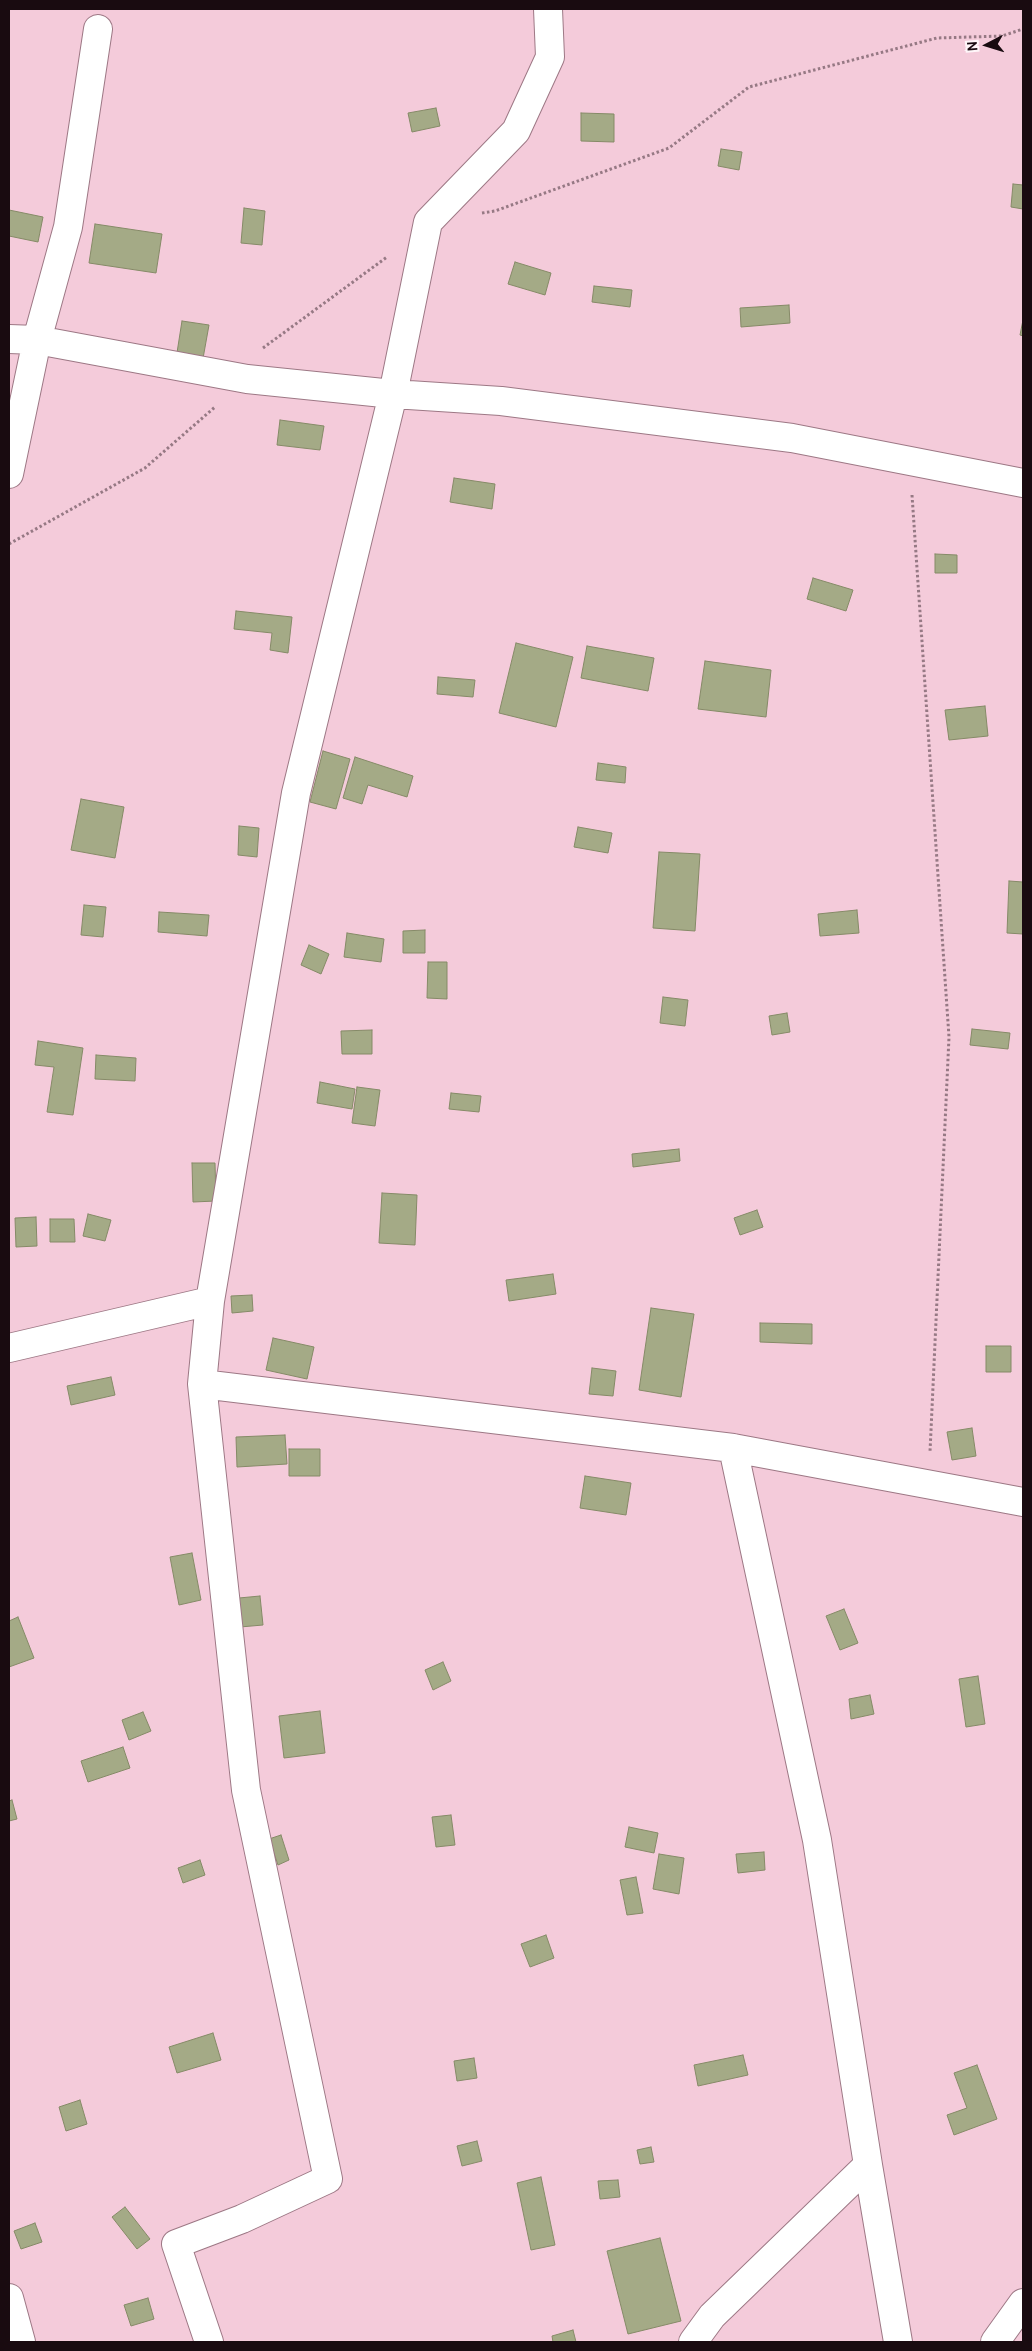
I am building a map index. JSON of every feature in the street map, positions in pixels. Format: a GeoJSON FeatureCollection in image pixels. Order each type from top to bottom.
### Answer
{"type":"FeatureCollection","features":[{"type":"Feature","properties":{"kind":"street"},"geometry":{"type":"LineString","coordinates":[[209,2342],[176,2244],[242,2219],[328,2179],[246,1790],[202,1384],[210,1301],[296,793],[393,394],[428,222],[516,131],[550,57],[548,9]]}},
{"type":"Feature","properties":{"kind":"street"},"geometry":{"type":"LineString","coordinates":[[9,474],[37,340],[68,227],[98,29]]}},
{"type":"Feature","properties":{"kind":"street"},"geometry":{"type":"LineString","coordinates":[[9,339],[37,340],[246,380],[393,394],[501,401],[792,438],[1023,483]]}},
{"type":"Feature","properties":{"kind":"street"},"geometry":{"type":"LineString","coordinates":[[9,1348],[210,1301]]}},
{"type":"Feature","properties":{"kind":"street"},"geometry":{"type":"LineString","coordinates":[[202,1384],[733,1448],[1023,1502]]}},
{"type":"Feature","properties":{"kind":"street"},"geometry":{"type":"LineString","coordinates":[[733,1448],[817,1840],[898,2342]]}},
{"type":"Feature","properties":{"kind":"street"},"geometry":{"type":"LineString","coordinates":[[693,2342],[712,2316],[868,2165]]}},
{"type":"Feature","properties":{"kind":"street"},"geometry":{"type":"LineString","coordinates":[[9,2298],[21,2342]]}},
{"type":"Feature","properties":{"kind":"street"},"geometry":{"type":"LineString","coordinates":[[995,2342],[1023,2303]]}},
{"type":"Feature","properties":{"kind":"path"},"geometry":{"type":"LineString","coordinates":[[476,214],[496,211],[669,148],[749,88],[937,38],[1002,36],[1023,29]]}},
{"type":"Feature","properties":{"kind":"path"},"geometry":{"type":"LineString","coordinates":[[9,544],[146,468],[246,380],[253,356],[377,265],[428,222]]}},
{"type":"Feature","properties":{"kind":"path"},"geometry":{"type":"LineString","coordinates":[[910,460],[949,1037],[928,1485]]}},
{"type":"Feature","properties":{"kind":"building"},"geometry":{"type":"Polygon","coordinates":[[[436,108],[440,126],[412,132],[408,113],[436,108]]]}},
{"type":"Feature","properties":{"kind":"building"},"geometry":{"type":"Polygon","coordinates":[[[581,113],[614,114],[614,142],[581,141],[581,113]]]}},
{"type":"Feature","properties":{"kind":"building"},"geometry":{"type":"Polygon","coordinates":[[[721,149],[742,152],[739,170],[718,166],[721,149]]]}},
{"type":"Feature","properties":{"kind":"building"},"geometry":{"type":"Polygon","coordinates":[[[1013,184],[1023,185],[1023,209],[1011,207],[1013,184]]]}},
{"type":"Feature","properties":{"kind":"building"},"geometry":{"type":"Polygon","coordinates":[[[244,208],[265,211],[262,245],[241,243],[244,208]]]}},
{"type":"Feature","properties":{"kind":"building"},"geometry":{"type":"Polygon","coordinates":[[[9,210],[43,217],[38,242],[9,236],[9,210]]]}},
{"type":"Feature","properties":{"kind":"building"},"geometry":{"type":"Polygon","coordinates":[[[95,224],[162,234],[156,273],[89,263],[95,224]]]}},
{"type":"Feature","properties":{"kind":"building"},"geometry":{"type":"Polygon","coordinates":[[[515,262],[551,273],[545,295],[508,284],[515,262]]]}},
{"type":"Feature","properties":{"kind":"building"},"geometry":{"type":"Polygon","coordinates":[[[594,286],[632,290],[630,307],[592,302],[594,286]]]}},
{"type":"Feature","properties":{"kind":"building"},"geometry":{"type":"Polygon","coordinates":[[[789,305],[790,323],[741,327],[740,308],[789,305]]]}},
{"type":"Feature","properties":{"kind":"building"},"geometry":{"type":"Polygon","coordinates":[[[1023,320],[1023,336],[1020,335],[1023,320]]]}},
{"type":"Feature","properties":{"kind":"building"},"geometry":{"type":"Polygon","coordinates":[[[182,321],[209,325],[202,364],[176,359],[182,321]]]}},
{"type":"Feature","properties":{"kind":"building"},"geometry":{"type":"Polygon","coordinates":[[[280,420],[324,426],[320,450],[277,445],[280,420]]]}},
{"type":"Feature","properties":{"kind":"building"},"geometry":{"type":"Polygon","coordinates":[[[454,478],[495,484],[492,509],[450,502],[454,478]]]}},
{"type":"Feature","properties":{"kind":"building"},"geometry":{"type":"Polygon","coordinates":[[[935,554],[957,555],[957,573],[935,573],[935,554]]]}},
{"type":"Feature","properties":{"kind":"building"},"geometry":{"type":"Polygon","coordinates":[[[813,578],[853,590],[846,611],[807,599],[813,578]]]}},
{"type":"Feature","properties":{"kind":"building"},"geometry":{"type":"Polygon","coordinates":[[[236,611],[292,617],[288,653],[270,650],[272,633],[234,629],[236,611]]]}},
{"type":"Feature","properties":{"kind":"building"},"geometry":{"type":"Polygon","coordinates":[[[516,643],[573,657],[556,727],[499,713],[516,643]]]}},
{"type":"Feature","properties":{"kind":"building"},"geometry":{"type":"Polygon","coordinates":[[[587,646],[654,658],[648,691],[581,678],[587,646]]]}},
{"type":"Feature","properties":{"kind":"building"},"geometry":{"type":"Polygon","coordinates":[[[705,661],[771,670],[766,717],[698,709],[705,661]]]}},
{"type":"Feature","properties":{"kind":"building"},"geometry":{"type":"Polygon","coordinates":[[[438,677],[475,680],[473,697],[437,694],[438,677]]]}},
{"type":"Feature","properties":{"kind":"building"},"geometry":{"type":"Polygon","coordinates":[[[985,706],[988,736],[949,740],[945,710],[985,706]]]}},
{"type":"Feature","properties":{"kind":"building"},"geometry":{"type":"Polygon","coordinates":[[[323,751],[350,759],[336,809],[310,802],[323,751]]]}},
{"type":"Feature","properties":{"kind":"building"},"geometry":{"type":"Polygon","coordinates":[[[355,757],[413,776],[407,797],[368,785],[362,804],[343,798],[355,757]]]}},
{"type":"Feature","properties":{"kind":"building"},"geometry":{"type":"Polygon","coordinates":[[[598,763],[626,767],[625,783],[596,780],[598,763]]]}},
{"type":"Feature","properties":{"kind":"building"},"geometry":{"type":"Polygon","coordinates":[[[81,799],[124,807],[115,858],[71,850],[81,799]]]}},
{"type":"Feature","properties":{"kind":"building"},"geometry":{"type":"Polygon","coordinates":[[[239,826],[259,828],[257,857],[238,855],[239,826]]]}},
{"type":"Feature","properties":{"kind":"building"},"geometry":{"type":"Polygon","coordinates":[[[578,827],[612,833],[608,853],[574,847],[578,827]]]}},
{"type":"Feature","properties":{"kind":"building"},"geometry":{"type":"Polygon","coordinates":[[[659,852],[700,854],[695,931],[653,928],[659,852]]]}},
{"type":"Feature","properties":{"kind":"building"},"geometry":{"type":"Polygon","coordinates":[[[1009,881],[1023,882],[1023,934],[1007,933],[1009,881]]]}},
{"type":"Feature","properties":{"kind":"building"},"geometry":{"type":"Polygon","coordinates":[[[84,905],[106,907],[103,937],[81,935],[84,905]]]}},
{"type":"Feature","properties":{"kind":"building"},"geometry":{"type":"Polygon","coordinates":[[[857,910],[859,933],[820,936],[818,914],[857,910]]]}},
{"type":"Feature","properties":{"kind":"building"},"geometry":{"type":"Polygon","coordinates":[[[159,912],[209,915],[207,936],[158,932],[159,912]]]}},
{"type":"Feature","properties":{"kind":"building"},"geometry":{"type":"Polygon","coordinates":[[[425,930],[425,953],[403,953],[403,931],[425,930]]]}},
{"type":"Feature","properties":{"kind":"building"},"geometry":{"type":"Polygon","coordinates":[[[347,933],[384,939],[381,962],[344,957],[347,933]]]}},
{"type":"Feature","properties":{"kind":"building"},"geometry":{"type":"Polygon","coordinates":[[[309,945],[329,954],[321,974],[301,965],[309,945]]]}},
{"type":"Feature","properties":{"kind":"building"},"geometry":{"type":"Polygon","coordinates":[[[428,962],[447,962],[447,999],[427,998],[428,962]]]}},
{"type":"Feature","properties":{"kind":"building"},"geometry":{"type":"Polygon","coordinates":[[[663,997],[688,1000],[685,1026],[660,1023],[663,997]]]}},
{"type":"Feature","properties":{"kind":"building"},"geometry":{"type":"Polygon","coordinates":[[[787,1013],[790,1032],[772,1035],[769,1016],[787,1013]]]}},
{"type":"Feature","properties":{"kind":"building"},"geometry":{"type":"Polygon","coordinates":[[[972,1029],[1010,1033],[1008,1049],[970,1045],[972,1029]]]}},
{"type":"Feature","properties":{"kind":"building"},"geometry":{"type":"Polygon","coordinates":[[[372,1030],[372,1054],[342,1054],[341,1031],[372,1030]]]}},
{"type":"Feature","properties":{"kind":"building"},"geometry":{"type":"Polygon","coordinates":[[[38,1041],[83,1048],[73,1115],[47,1112],[54,1067],[35,1065],[38,1041]]]}},
{"type":"Feature","properties":{"kind":"building"},"geometry":{"type":"Polygon","coordinates":[[[96,1055],[136,1058],[135,1081],[95,1079],[96,1055]]]}},
{"type":"Feature","properties":{"kind":"building"},"geometry":{"type":"Polygon","coordinates":[[[320,1082],[355,1089],[352,1109],[317,1103],[320,1082]]]}},
{"type":"Feature","properties":{"kind":"building"},"geometry":{"type":"Polygon","coordinates":[[[357,1087],[380,1090],[375,1126],[352,1123],[357,1087]]]}},
{"type":"Feature","properties":{"kind":"building"},"geometry":{"type":"Polygon","coordinates":[[[451,1093],[481,1096],[479,1112],[449,1109],[451,1093]]]}},
{"type":"Feature","properties":{"kind":"building"},"geometry":{"type":"Polygon","coordinates":[[[679,1149],[680,1161],[633,1167],[632,1154],[679,1149]]]}},
{"type":"Feature","properties":{"kind":"building"},"geometry":{"type":"Polygon","coordinates":[[[192,1163],[215,1163],[216,1201],[193,1202],[192,1163]]]}},
{"type":"Feature","properties":{"kind":"building"},"geometry":{"type":"Polygon","coordinates":[[[382,1193],[417,1195],[415,1245],[379,1243],[382,1193]]]}},
{"type":"Feature","properties":{"kind":"building"},"geometry":{"type":"Polygon","coordinates":[[[757,1210],[763,1227],[740,1235],[734,1218],[757,1210]]]}},
{"type":"Feature","properties":{"kind":"building"},"geometry":{"type":"Polygon","coordinates":[[[88,1214],[111,1220],[105,1241],[83,1236],[88,1214]]]}},
{"type":"Feature","properties":{"kind":"building"},"geometry":{"type":"Polygon","coordinates":[[[36,1217],[37,1246],[16,1247],[15,1218],[36,1217]]]}},
{"type":"Feature","properties":{"kind":"building"},"geometry":{"type":"Polygon","coordinates":[[[50,1219],[74,1219],[75,1242],[50,1242],[50,1219]]]}},
{"type":"Feature","properties":{"kind":"building"},"geometry":{"type":"Polygon","coordinates":[[[553,1274],[556,1294],[509,1301],[506,1280],[553,1274]]]}},
{"type":"Feature","properties":{"kind":"building"},"geometry":{"type":"Polygon","coordinates":[[[252,1295],[253,1311],[232,1313],[231,1296],[252,1295]]]}},
{"type":"Feature","properties":{"kind":"building"},"geometry":{"type":"Polygon","coordinates":[[[651,1308],[694,1314],[681,1397],[639,1390],[651,1308]]]}},
{"type":"Feature","properties":{"kind":"building"},"geometry":{"type":"Polygon","coordinates":[[[760,1323],[812,1324],[812,1344],[760,1342],[760,1323]]]}},
{"type":"Feature","properties":{"kind":"building"},"geometry":{"type":"Polygon","coordinates":[[[273,1338],[314,1347],[307,1379],[266,1370],[273,1338]]]}},
{"type":"Feature","properties":{"kind":"building"},"geometry":{"type":"Polygon","coordinates":[[[986,1346],[1011,1346],[1011,1372],[986,1372],[986,1346]]]}},
{"type":"Feature","properties":{"kind":"building"},"geometry":{"type":"Polygon","coordinates":[[[592,1368],[616,1371],[613,1396],[589,1394],[592,1368]]]}},
{"type":"Feature","properties":{"kind":"building"},"geometry":{"type":"Polygon","coordinates":[[[111,1377],[115,1395],[71,1405],[67,1386],[111,1377]]]}},
{"type":"Feature","properties":{"kind":"building"},"geometry":{"type":"Polygon","coordinates":[[[972,1428],[976,1456],[952,1460],[947,1432],[972,1428]]]}},
{"type":"Feature","properties":{"kind":"building"},"geometry":{"type":"Polygon","coordinates":[[[285,1435],[287,1464],[237,1467],[236,1437],[285,1435]]]}},
{"type":"Feature","properties":{"kind":"building"},"geometry":{"type":"Polygon","coordinates":[[[289,1449],[320,1449],[320,1476],[289,1476],[289,1449]]]}},
{"type":"Feature","properties":{"kind":"building"},"geometry":{"type":"Polygon","coordinates":[[[585,1476],[631,1483],[626,1515],[580,1508],[585,1476]]]}},
{"type":"Feature","properties":{"kind":"building"},"geometry":{"type":"Polygon","coordinates":[[[192,1553],[201,1600],[179,1605],[170,1557],[192,1553]]]}},
{"type":"Feature","properties":{"kind":"building"},"geometry":{"type":"Polygon","coordinates":[[[260,1596],[263,1625],[240,1627],[239,1598],[260,1596]]]}},
{"type":"Feature","properties":{"kind":"building"},"geometry":{"type":"Polygon","coordinates":[[[844,1609],[858,1643],[840,1650],[826,1616],[844,1609]]]}},
{"type":"Feature","properties":{"kind":"building"},"geometry":{"type":"Polygon","coordinates":[[[18,1617],[34,1658],[9,1667],[9,1621],[18,1617]]]}},
{"type":"Feature","properties":{"kind":"building"},"geometry":{"type":"Polygon","coordinates":[[[443,1662],[451,1681],[433,1690],[425,1670],[443,1662]]]}},
{"type":"Feature","properties":{"kind":"building"},"geometry":{"type":"Polygon","coordinates":[[[978,1676],[985,1724],[966,1727],[959,1679],[978,1676]]]}},
{"type":"Feature","properties":{"kind":"building"},"geometry":{"type":"Polygon","coordinates":[[[870,1695],[874,1714],[851,1719],[849,1699],[870,1695]]]}},
{"type":"Feature","properties":{"kind":"building"},"geometry":{"type":"Polygon","coordinates":[[[320,1711],[325,1753],[284,1758],[279,1716],[320,1711]]]}},
{"type":"Feature","properties":{"kind":"building"},"geometry":{"type":"Polygon","coordinates":[[[143,1712],[151,1731],[129,1740],[122,1720],[143,1712]]]}},
{"type":"Feature","properties":{"kind":"building"},"geometry":{"type":"Polygon","coordinates":[[[123,1747],[130,1768],[88,1782],[81,1761],[123,1747]]]}},
{"type":"Feature","properties":{"kind":"building"},"geometry":{"type":"Polygon","coordinates":[[[12,1800],[17,1819],[9,1821],[9,1801],[12,1800]]]}},
{"type":"Feature","properties":{"kind":"building"},"geometry":{"type":"Polygon","coordinates":[[[451,1815],[455,1845],[436,1847],[432,1817],[451,1815]]]}},
{"type":"Feature","properties":{"kind":"building"},"geometry":{"type":"Polygon","coordinates":[[[629,1827],[658,1833],[654,1853],[625,1847],[629,1827]]]}},
{"type":"Feature","properties":{"kind":"building"},"geometry":{"type":"Polygon","coordinates":[[[281,1835],[289,1860],[278,1865],[269,1839],[281,1835]]]}},
{"type":"Feature","properties":{"kind":"building"},"geometry":{"type":"Polygon","coordinates":[[[764,1852],[765,1870],[738,1873],[736,1854],[764,1852]]]}},
{"type":"Feature","properties":{"kind":"building"},"geometry":{"type":"Polygon","coordinates":[[[659,1854],[684,1858],[679,1894],[653,1889],[659,1854]]]}},
{"type":"Feature","properties":{"kind":"building"},"geometry":{"type":"Polygon","coordinates":[[[200,1860],[205,1875],[183,1883],[178,1868],[200,1860]]]}},
{"type":"Feature","properties":{"kind":"building"},"geometry":{"type":"Polygon","coordinates":[[[636,1877],[643,1913],[627,1915],[620,1880],[636,1877]]]}},
{"type":"Feature","properties":{"kind":"building"},"geometry":{"type":"Polygon","coordinates":[[[546,1935],[554,1958],[530,1967],[521,1944],[546,1935]]]}},
{"type":"Feature","properties":{"kind":"building"},"geometry":{"type":"Polygon","coordinates":[[[213,2033],[221,2060],[177,2073],[169,2047],[213,2033]]]}},
{"type":"Feature","properties":{"kind":"building"},"geometry":{"type":"Polygon","coordinates":[[[743,2055],[748,2075],[698,2086],[694,2065],[743,2055]]]}},
{"type":"Feature","properties":{"kind":"building"},"geometry":{"type":"Polygon","coordinates":[[[474,2058],[477,2078],[457,2081],[454,2061],[474,2058]]]}},
{"type":"Feature","properties":{"kind":"building"},"geometry":{"type":"Polygon","coordinates":[[[977,2065],[997,2119],[954,2135],[947,2115],[967,2108],[954,2073],[977,2065]]]}},
{"type":"Feature","properties":{"kind":"building"},"geometry":{"type":"Polygon","coordinates":[[[80,2100],[87,2124],[66,2131],[59,2107],[80,2100]]]}},
{"type":"Feature","properties":{"kind":"building"},"geometry":{"type":"Polygon","coordinates":[[[477,2141],[482,2161],[462,2166],[457,2146],[477,2141]]]}},
{"type":"Feature","properties":{"kind":"building"},"geometry":{"type":"Polygon","coordinates":[[[651,2147],[654,2162],[640,2164],[637,2150],[651,2147]]]}},
{"type":"Feature","properties":{"kind":"building"},"geometry":{"type":"Polygon","coordinates":[[[541,2177],[555,2245],[531,2250],[517,2183],[541,2177]]]}},
{"type":"Feature","properties":{"kind":"building"},"geometry":{"type":"Polygon","coordinates":[[[618,2180],[620,2197],[600,2199],[598,2181],[618,2180]]]}},
{"type":"Feature","properties":{"kind":"building"},"geometry":{"type":"Polygon","coordinates":[[[125,2207],[150,2239],[137,2249],[112,2217],[125,2207]]]}},
{"type":"Feature","properties":{"kind":"building"},"geometry":{"type":"Polygon","coordinates":[[[35,2223],[42,2242],[21,2249],[14,2231],[35,2223]]]}},
{"type":"Feature","properties":{"kind":"building"},"geometry":{"type":"Polygon","coordinates":[[[660,2238],[681,2321],[628,2334],[607,2251],[660,2238]]]}},
{"type":"Feature","properties":{"kind":"building"},"geometry":{"type":"Polygon","coordinates":[[[148,2298],[154,2319],[131,2326],[124,2305],[148,2298]]]}},
{"type":"Feature","properties":{"kind":"building"},"geometry":{"type":"Polygon","coordinates":[[[573,2330],[576,2342],[553,2342],[552,2336],[573,2330]]]}}]}
